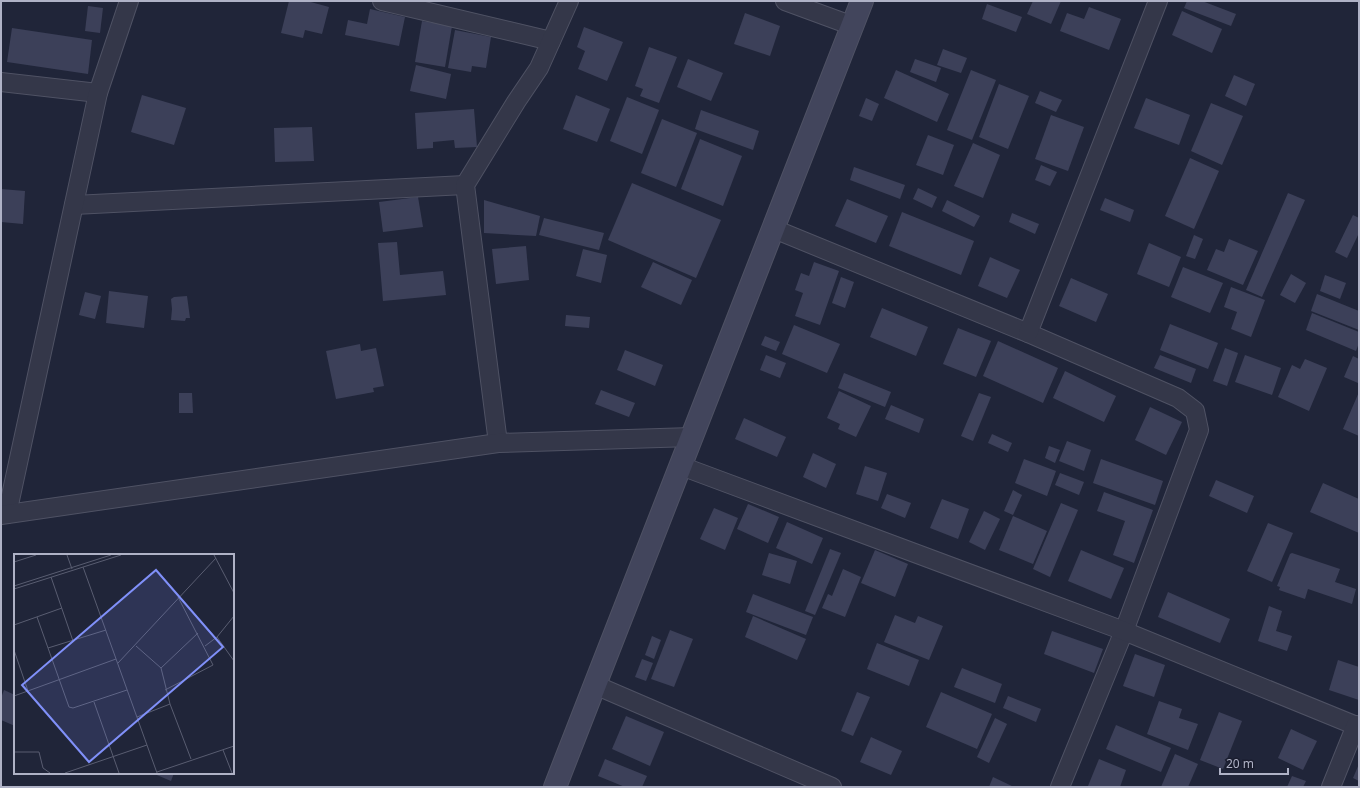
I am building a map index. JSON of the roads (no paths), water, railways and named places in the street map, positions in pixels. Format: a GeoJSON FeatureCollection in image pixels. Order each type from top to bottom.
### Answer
{"type":"FeatureCollection","features":[{"type":"Feature","properties":{"kind":"street"},"geometry":{"type":"LineString","coordinates":[[129,1],[98,93],[4,514],[498,443],[692,436]]}},
{"type":"Feature","properties":{"kind":"street"},"geometry":{"type":"LineString","coordinates":[[382,1],[551,41]]}},
{"type":"Feature","properties":{"kind":"street"},"geometry":{"type":"LineString","coordinates":[[498,443],[464,185],[539,68],[569,1]]}},
{"type":"Feature","properties":{"kind":"street"},"geometry":{"type":"LineString","coordinates":[[785,1],[852,26]]}},
{"type":"Feature","properties":{"kind":"street"},"geometry":{"type":"LineString","coordinates":[[556,787],[862,1]]}},
{"type":"Feature","properties":{"kind":"street"},"geometry":{"type":"LineString","coordinates":[[1028,333],[1158,1]]}},
{"type":"Feature","properties":{"kind":"street"},"geometry":{"type":"LineString","coordinates":[[1,82],[98,93]]}},
{"type":"Feature","properties":{"kind":"street"},"geometry":{"type":"LineString","coordinates":[[74,205],[464,185]]}},
{"type":"Feature","properties":{"kind":"street"},"geometry":{"type":"LineString","coordinates":[[774,229],[1028,333],[1178,398],[1195,411],[1199,430],[1124,631],[1060,787]]}},
{"type":"Feature","properties":{"kind":"street"},"geometry":{"type":"LineString","coordinates":[[681,466],[1124,631],[1357,726],[1331,787]]}},
{"type":"Feature","properties":{"kind":"street"},"geometry":{"type":"LineString","coordinates":[[595,685],[832,787]]}}]}
